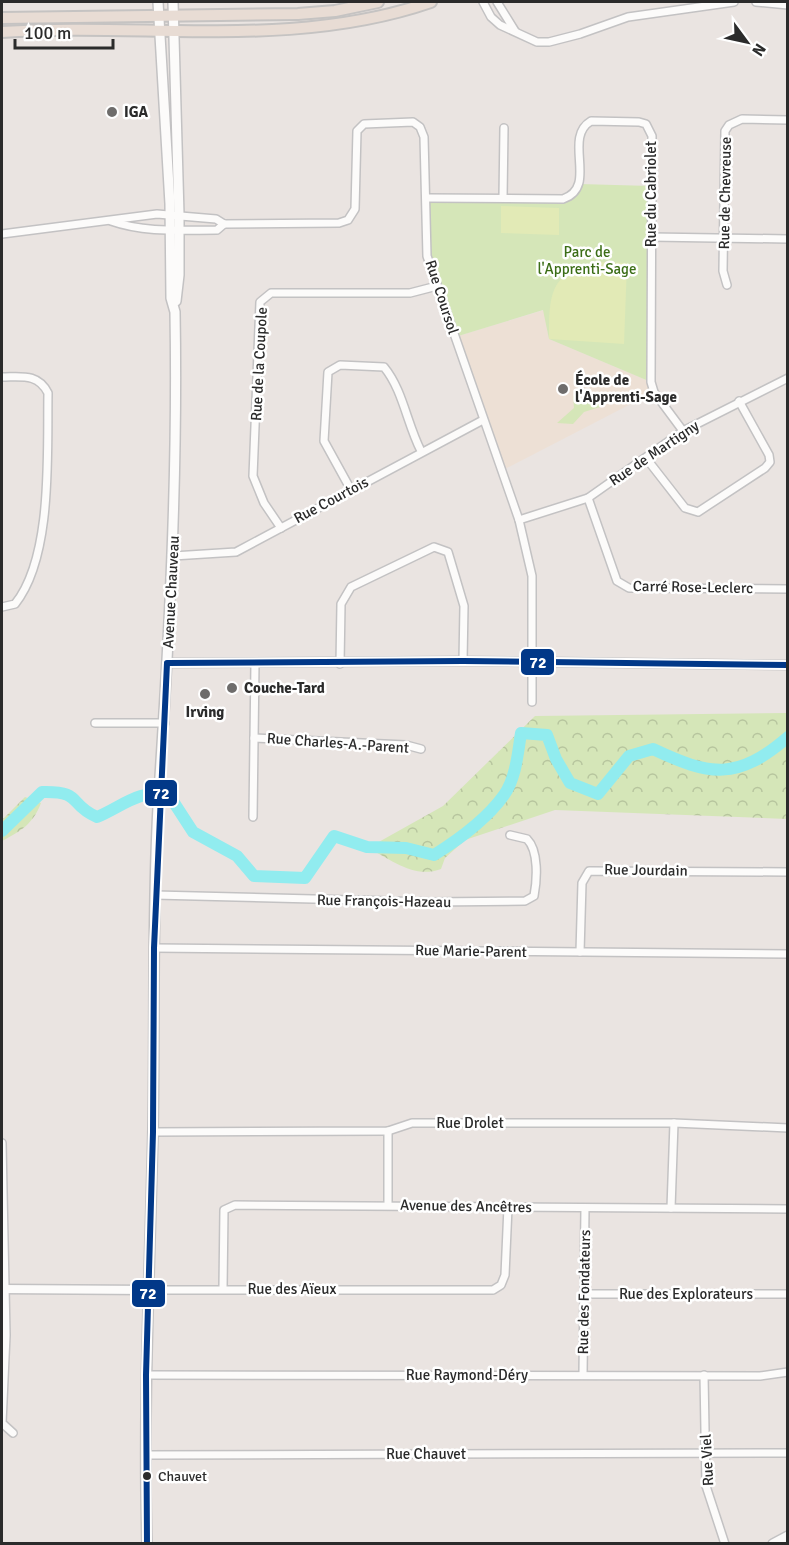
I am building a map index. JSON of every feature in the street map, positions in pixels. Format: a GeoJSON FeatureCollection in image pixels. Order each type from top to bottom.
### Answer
{"type":"FeatureCollection","features":[{"type":"Feature","properties":{"kind":"highway"},"geometry":{"type":"LineString","coordinates":[[2,18],[298,14],[335,11],[378,2]]}},
{"type":"Feature","properties":{"kind":"highway"},"geometry":{"type":"LineString","coordinates":[[2,33],[282,31],[338,25],[382,17],[431,2]]}},
{"type":"Feature","properties":{"kind":"main road"},"geometry":{"type":"LineString","coordinates":[[158,2],[174,215]]}},
{"type":"Feature","properties":{"kind":"main road"},"geometry":{"type":"LineString","coordinates":[[173,2],[175,31],[174,215]]}},
{"type":"Feature","properties":{"kind":"main road","name":"Avenue Chauveau"},"geometry":{"type":"LineString","coordinates":[[147,1544],[146,1375],[153,1132],[155,895],[173,556],[177,406],[175,312],[179,275],[174,215]]}},
{"type":"Feature","properties":{"kind":"main road"},"geometry":{"type":"LineString","coordinates":[[773,1544],[788,1536]]}},
{"type":"Feature","properties":{"kind":"street"},"geometry":{"type":"LineString","coordinates":[[483,2],[491,17],[537,42],[549,42],[628,17],[734,2]]}},
{"type":"Feature","properties":{"kind":"street"},"geometry":{"type":"LineString","coordinates":[[497,2],[517,33]]}},
{"type":"Feature","properties":{"kind":"street"},"geometry":{"type":"LineString","coordinates":[[756,2],[788,6]]}},
{"type":"Feature","properties":{"kind":"street","name":"Rue de Chevreuse"},"geometry":{"type":"LineString","coordinates":[[727,285],[723,271],[725,131],[729,125],[742,119],[788,120]]}},
{"type":"Feature","properties":{"kind":"street","name":"Rue Coursol"},"geometry":{"type":"LineString","coordinates":[[111,221],[124,226],[175,231],[217,230],[224,225],[339,224],[348,220],[355,209],[357,131],[364,124],[375,122],[413,122],[420,127],[424,137],[427,256],[519,520],[532,576],[532,702]]}},
{"type":"Feature","properties":{"kind":"street","name":"Rue du Cabriolet"},"geometry":{"type":"LineString","coordinates":[[427,198],[563,199],[572,196],[579,184],[581,131],[585,124],[591,122],[646,124],[652,136],[651,382],[654,392],[682,431]]}},
{"type":"Feature","properties":{"kind":"street"},"geometry":{"type":"LineString","coordinates":[[503,198],[504,128]]}},
{"type":"Feature","properties":{"kind":"street","name":"Rue Coursol"},"geometry":{"type":"LineString","coordinates":[[2,234],[31,228],[111,221],[125,217],[174,215],[216,219],[224,225]]}},
{"type":"Feature","properties":{"kind":"street"},"geometry":{"type":"LineString","coordinates":[[651,237],[788,239]]}},
{"type":"Feature","properties":{"kind":"street","name":"Rue de la Coupole"},"geometry":{"type":"LineString","coordinates":[[281,528],[264,503],[253,476],[260,302],[271,293],[410,293],[437,286]]}},
{"type":"Feature","properties":{"kind":"street"},"geometry":{"type":"LineString","coordinates":[[351,490],[324,441],[328,372],[340,365],[384,367],[394,380],[411,431],[421,451]]}},
{"type":"Feature","properties":{"kind":"street"},"geometry":{"type":"LineString","coordinates":[[2,377],[34,377],[43,384],[48,393],[47,485],[42,530],[25,592],[15,604],[2,607]]}},
{"type":"Feature","properties":{"kind":"street","name":"Rue de Martigny"},"geometry":{"type":"LineString","coordinates":[[519,520],[588,498],[682,431],[788,378]]}},
{"type":"Feature","properties":{"kind":"street"},"geometry":{"type":"LineString","coordinates":[[646,458],[686,508],[698,512],[765,468],[770,462],[770,455],[740,401]]}},
{"type":"Feature","properties":{"kind":"street","name":"Rue Courtois"},"geometry":{"type":"LineString","coordinates":[[173,556],[236,552],[421,451],[483,420]]}},
{"type":"Feature","properties":{"kind":"street","name":"Carré Rose-Leclerc"},"geometry":{"type":"LineString","coordinates":[[588,498],[617,581],[629,588],[788,589]]}},
{"type":"Feature","properties":{"kind":"street"},"geometry":{"type":"LineString","coordinates":[[340,664],[341,604],[351,587],[434,547],[448,552],[464,606],[463,662]]}},
{"type":"Feature","properties":{"kind":"street"},"geometry":{"type":"LineString","coordinates":[[167,663],[463,662],[788,665]]}},
{"type":"Feature","properties":{"kind":"street","name":"Rue Charles-A.-Parent"},"geometry":{"type":"LineString","coordinates":[[253,817],[255,663]]}},
{"type":"Feature","properties":{"kind":"street"},"geometry":{"type":"LineString","coordinates":[[95,723],[165,723]]}},
{"type":"Feature","properties":{"kind":"street","name":"Rue Charles-A.-Parent"},"geometry":{"type":"LineString","coordinates":[[254,738],[406,745],[421,750]]}},
{"type":"Feature","properties":{"kind":"street","name":"Rue François-Hazeau"},"geometry":{"type":"LineString","coordinates":[[155,895],[525,902],[534,896],[535,854],[527,839],[510,835]]}},
{"type":"Feature","properties":{"kind":"street","name":"Rue Jourdain"},"geometry":{"type":"LineString","coordinates":[[580,952],[582,883],[589,871],[788,872]]}},
{"type":"Feature","properties":{"kind":"street","name":"Rue Marie-Parent"},"geometry":{"type":"LineString","coordinates":[[154,948],[788,954]]}},
{"type":"Feature","properties":{"kind":"street","name":"Rue Drolet"},"geometry":{"type":"LineString","coordinates":[[153,1132],[388,1131],[412,1123],[674,1123],[788,1128]]}},
{"type":"Feature","properties":{"kind":"street"},"geometry":{"type":"LineString","coordinates":[[671,1208],[674,1123]]}},
{"type":"Feature","properties":{"kind":"street"},"geometry":{"type":"LineString","coordinates":[[388,1131],[388,1205]]}},
{"type":"Feature","properties":{"kind":"street"},"geometry":{"type":"LineString","coordinates":[[2,1143],[2,1423],[13,1433]]}},
{"type":"Feature","properties":{"kind":"street","name":"Avenue des Ancêtres"},"geometry":{"type":"LineString","coordinates":[[223,1288],[224,1210],[235,1204],[788,1209]]}},
{"type":"Feature","properties":{"kind":"street","name":"Rue des Aïeux"},"geometry":{"type":"LineString","coordinates":[[3,1289],[493,1290],[501,1285],[505,1275],[508,1207]]}},
{"type":"Feature","properties":{"kind":"street","name":"Rue des Fondateurs"},"geometry":{"type":"LineString","coordinates":[[583,1375],[585,1208]]}},
{"type":"Feature","properties":{"kind":"street","name":"Rue des Explorateurs"},"geometry":{"type":"LineString","coordinates":[[584,1294],[788,1294]]}},
{"type":"Feature","properties":{"kind":"street","name":"Rue Raymond-Déry"},"geometry":{"type":"LineString","coordinates":[[146,1375],[704,1375],[760,1377],[788,1372]]}},
{"type":"Feature","properties":{"kind":"street","name":"Rue Viel"},"geometry":{"type":"LineString","coordinates":[[704,1375],[706,1486],[725,1544]]}},
{"type":"Feature","properties":{"kind":"street"},"geometry":{"type":"LineString","coordinates":[[706,1454],[788,1453]]}},
{"type":"Feature","properties":{"kind":"street","name":"Rue Chauvet"},"geometry":{"type":"LineString","coordinates":[[146,1455],[706,1454]]}},
{"type":"Feature","properties":{"kind":"shaded area","name":"École de l'Apprenti-Sage"},"geometry":{"type":"Polygon","coordinates":[[[544,310],[549,339],[651,382],[654,392],[501,471],[455,337],[544,310]]]}},
{"type":"Feature","properties":{"kind":"green space","name":"Parc de l'Apprenti-Sage"},"geometry":{"type":"Polygon","coordinates":[[[579,184],[651,186],[651,382],[549,339],[543,310],[455,337],[427,256],[427,198],[563,199],[579,184]]]}},
{"type":"Feature","properties":{"kind":"green space"},"geometry":{"type":"Polygon","coordinates":[[[501,206],[559,208],[559,235],[501,233],[501,206]]]}},
{"type":"Feature","properties":{"kind":"green space"},"geometry":{"type":"Polygon","coordinates":[[[598,262],[627,263],[624,344],[549,339],[550,310],[555,288],[570,272],[598,262]]]}},
{"type":"Feature","properties":{"kind":"green space"},"geometry":{"type":"Polygon","coordinates":[[[573,396],[584,400],[598,397],[602,404],[600,407],[584,412],[573,424],[557,423],[574,408],[573,396]]]}},
{"type":"Feature","properties":{"kind":"green space"},"geometry":{"type":"Polygon","coordinates":[[[787,713],[787,819],[555,810],[465,840],[445,858],[441,869],[422,872],[403,867],[368,848],[443,806],[535,716],[787,713]]]}},
{"type":"Feature","properties":{"kind":"green space"},"geometry":{"type":"Polygon","coordinates":[[[25,797],[41,803],[38,810],[26,826],[2,841],[2,820],[25,797]]]}},
{"type":"Feature","properties":{"kind":"waterway"},"geometry":{"type":"LineString","coordinates":[[2,831],[42,792],[55,792],[70,796],[97,817],[140,796],[169,795],[193,832],[237,856],[254,876],[305,878],[334,836],[367,847],[406,848],[434,855],[443,849],[481,821],[504,795],[514,773],[521,733],[547,735],[556,759],[570,783],[598,794],[629,756],[653,749],[691,765],[723,770],[753,761],[788,737]]}},
{"type":"Feature","properties":{"kind":"transit line","name":"72"},"geometry":{"type":"LineString","coordinates":[[147,1544],[146,1375],[153,1132],[154,948],[167,663],[463,661],[788,665]]}},
{"type":"Feature","properties":{"kind":"place","name":"IGA"},"geometry":{"type":"Point","coordinates":[112,112]}},
{"type":"Feature","properties":{"kind":"place","name":"École de l'Apprenti-Sage"},"geometry":{"type":"Point","coordinates":[563,389]}},
{"type":"Feature","properties":{"kind":"place","name":"Couche-Tard"},"geometry":{"type":"Point","coordinates":[232,688]}},
{"type":"Feature","properties":{"kind":"place","name":"Irving"},"geometry":{"type":"Point","coordinates":[205,694]}},
{"type":"Feature","properties":{"kind":"place","name":"Chauvet"},"geometry":{"type":"Point","coordinates":[147,1476]}}]}
